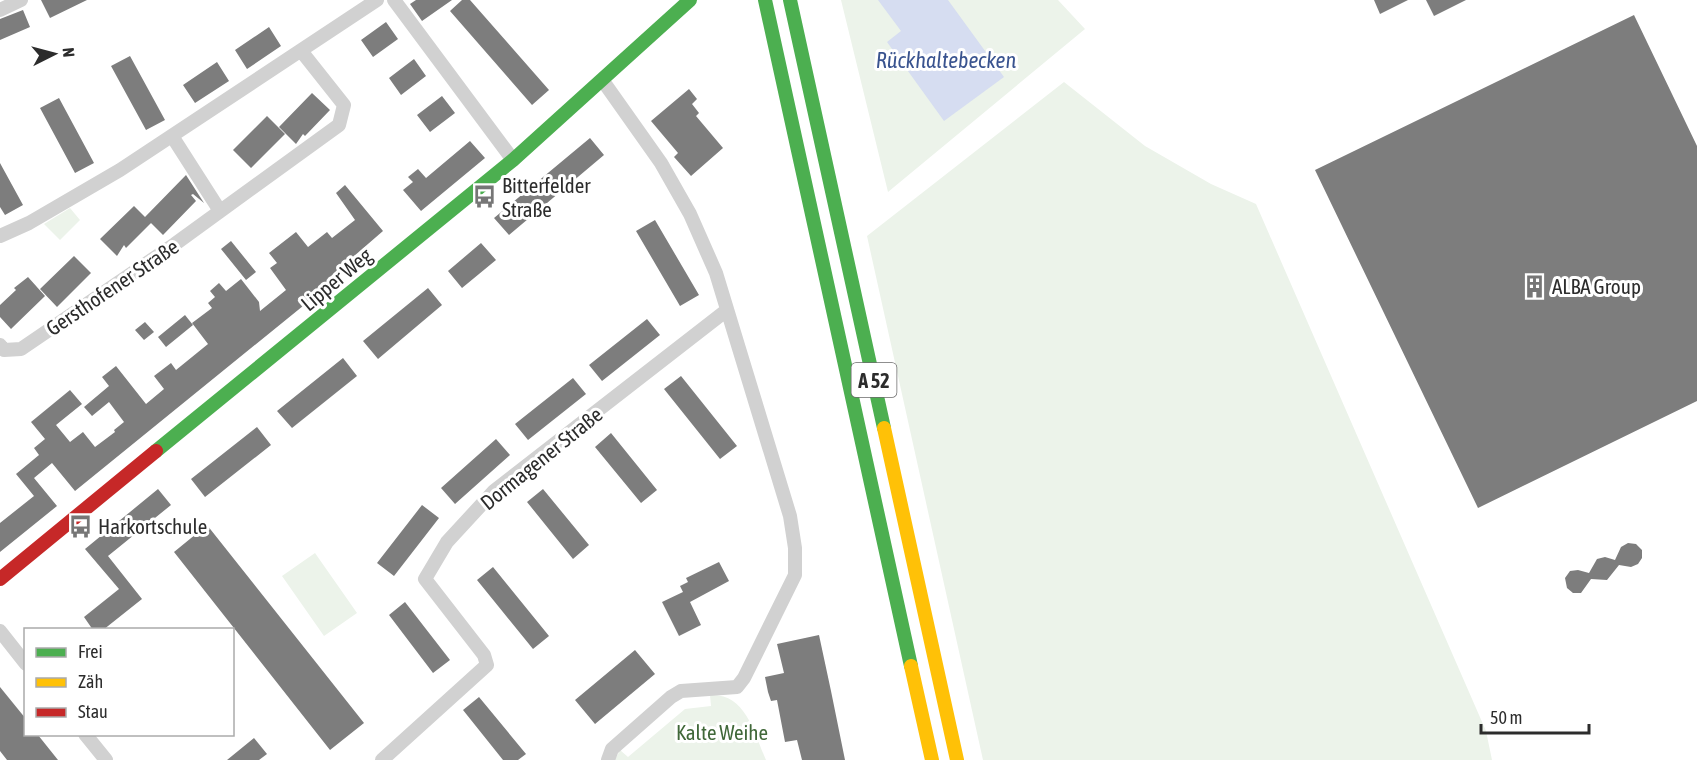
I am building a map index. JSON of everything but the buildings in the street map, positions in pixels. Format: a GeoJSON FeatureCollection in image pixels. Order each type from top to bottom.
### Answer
{"type":"FeatureCollection","features":[{"type":"Feature","properties":{"kind":"main road","name":"Lipper Weg"},"geometry":{"type":"LineString","coordinates":[[0,579],[513,160],[690,0]]}},
{"type":"Feature","properties":{"kind":"main road","name":"A 52"},"geometry":{"type":"LineString","coordinates":[[765,0],[932,760]]}},
{"type":"Feature","properties":{"kind":"main road","name":"A 52"},"geometry":{"type":"LineString","coordinates":[[790,0],[957,760]]}},
{"type":"Feature","properties":{"kind":"street"},"geometry":{"type":"LineString","coordinates":[[0,10],[21,0]]}},
{"type":"Feature","properties":{"kind":"street"},"geometry":{"type":"LineString","coordinates":[[0,236],[29,223],[172,136],[302,52],[377,0]]}},
{"type":"Feature","properties":{"kind":"street"},"geometry":{"type":"LineString","coordinates":[[394,0],[513,160]]}},
{"type":"Feature","properties":{"kind":"street","name":"Gersthofener Straße"},"geometry":{"type":"LineString","coordinates":[[0,345],[4,350],[21,349],[339,126],[344,105],[302,52]]}},
{"type":"Feature","properties":{"kind":"street"},"geometry":{"type":"LineString","coordinates":[[603,81],[661,163],[690,214],[716,273],[790,516],[795,548],[795,575],[744,678],[736,687],[691,689],[671,697],[612,749],[608,760]]}},
{"type":"Feature","properties":{"kind":"street"},"geometry":{"type":"LineString","coordinates":[[172,136],[220,211]]}},
{"type":"Feature","properties":{"kind":"street","name":"Dormagener Straße"},"geometry":{"type":"LineString","coordinates":[[382,760],[487,665],[484,655],[425,579],[447,542],[494,491],[727,310]]}},
{"type":"Feature","properties":{"kind":"street"},"geometry":{"type":"LineString","coordinates":[[0,631],[24,661]]}},
{"type":"Feature","properties":{"kind":"street"},"geometry":{"type":"LineString","coordinates":[[86,736],[106,760]]}},
{"type":"Feature","properties":{"kind":"green space"},"geometry":{"type":"Polygon","coordinates":[[[841,0],[1058,0],[1085,29],[888,192],[841,0]]]}},
{"type":"Feature","properties":{"kind":"green space"},"geometry":{"type":"Polygon","coordinates":[[[1064,82],[1145,146],[1211,184],[1256,204],[1486,731],[1492,760],[983,760],[867,236],[1064,82]]]}},
{"type":"Feature","properties":{"kind":"green space"},"geometry":{"type":"Polygon","coordinates":[[[70,208],[80,220],[60,240],[44,224],[70,208]]]}},
{"type":"Feature","properties":{"kind":"green space"},"geometry":{"type":"Polygon","coordinates":[[[315,553],[357,613],[324,636],[282,576],[315,553]]]}},
{"type":"Feature","properties":{"kind":"green space","name":"Kalte Weihe"},"geometry":{"type":"Polygon","coordinates":[[[710,695],[722,696],[740,708],[752,727],[766,760],[615,760],[620,750],[628,757],[685,709],[711,706],[710,695]]]}},
{"type":"Feature","properties":{"kind":"water","name":"Rückhaltebecken"},"geometry":{"type":"Polygon","coordinates":[[[878,0],[948,0],[1004,77],[944,121],[887,42],[901,31],[878,0]]]}},
{"type":"Feature","properties":{"kind":"traffic: fast"},"geometry":{"type":"LineString","coordinates":[[156,451],[513,160],[690,0]]}},
{"type":"Feature","properties":{"kind":"traffic: fast"},"geometry":{"type":"LineString","coordinates":[[765,0],[911,666]]}},
{"type":"Feature","properties":{"kind":"traffic: fast"},"geometry":{"type":"LineString","coordinates":[[790,0],[884,428]]}},
{"type":"Feature","properties":{"kind":"traffic: slow"},"geometry":{"type":"LineString","coordinates":[[884,428],[957,760]]}},
{"type":"Feature","properties":{"kind":"traffic: slow"},"geometry":{"type":"LineString","coordinates":[[911,666],[932,760]]}},
{"type":"Feature","properties":{"kind":"traffic: jam"},"geometry":{"type":"LineString","coordinates":[[0,579],[156,451]]}},
{"type":"Feature","properties":{"kind":"place","name":"Bitterfelder Straße"},"geometry":{"type":"Point","coordinates":[484,197]}},
{"type":"Feature","properties":{"kind":"place","name":"ALBA Group"},"geometry":{"type":"Point","coordinates":[1534,286]}},
{"type":"Feature","properties":{"kind":"place","name":"Harkortschule"},"geometry":{"type":"Point","coordinates":[80,526]}}]}
